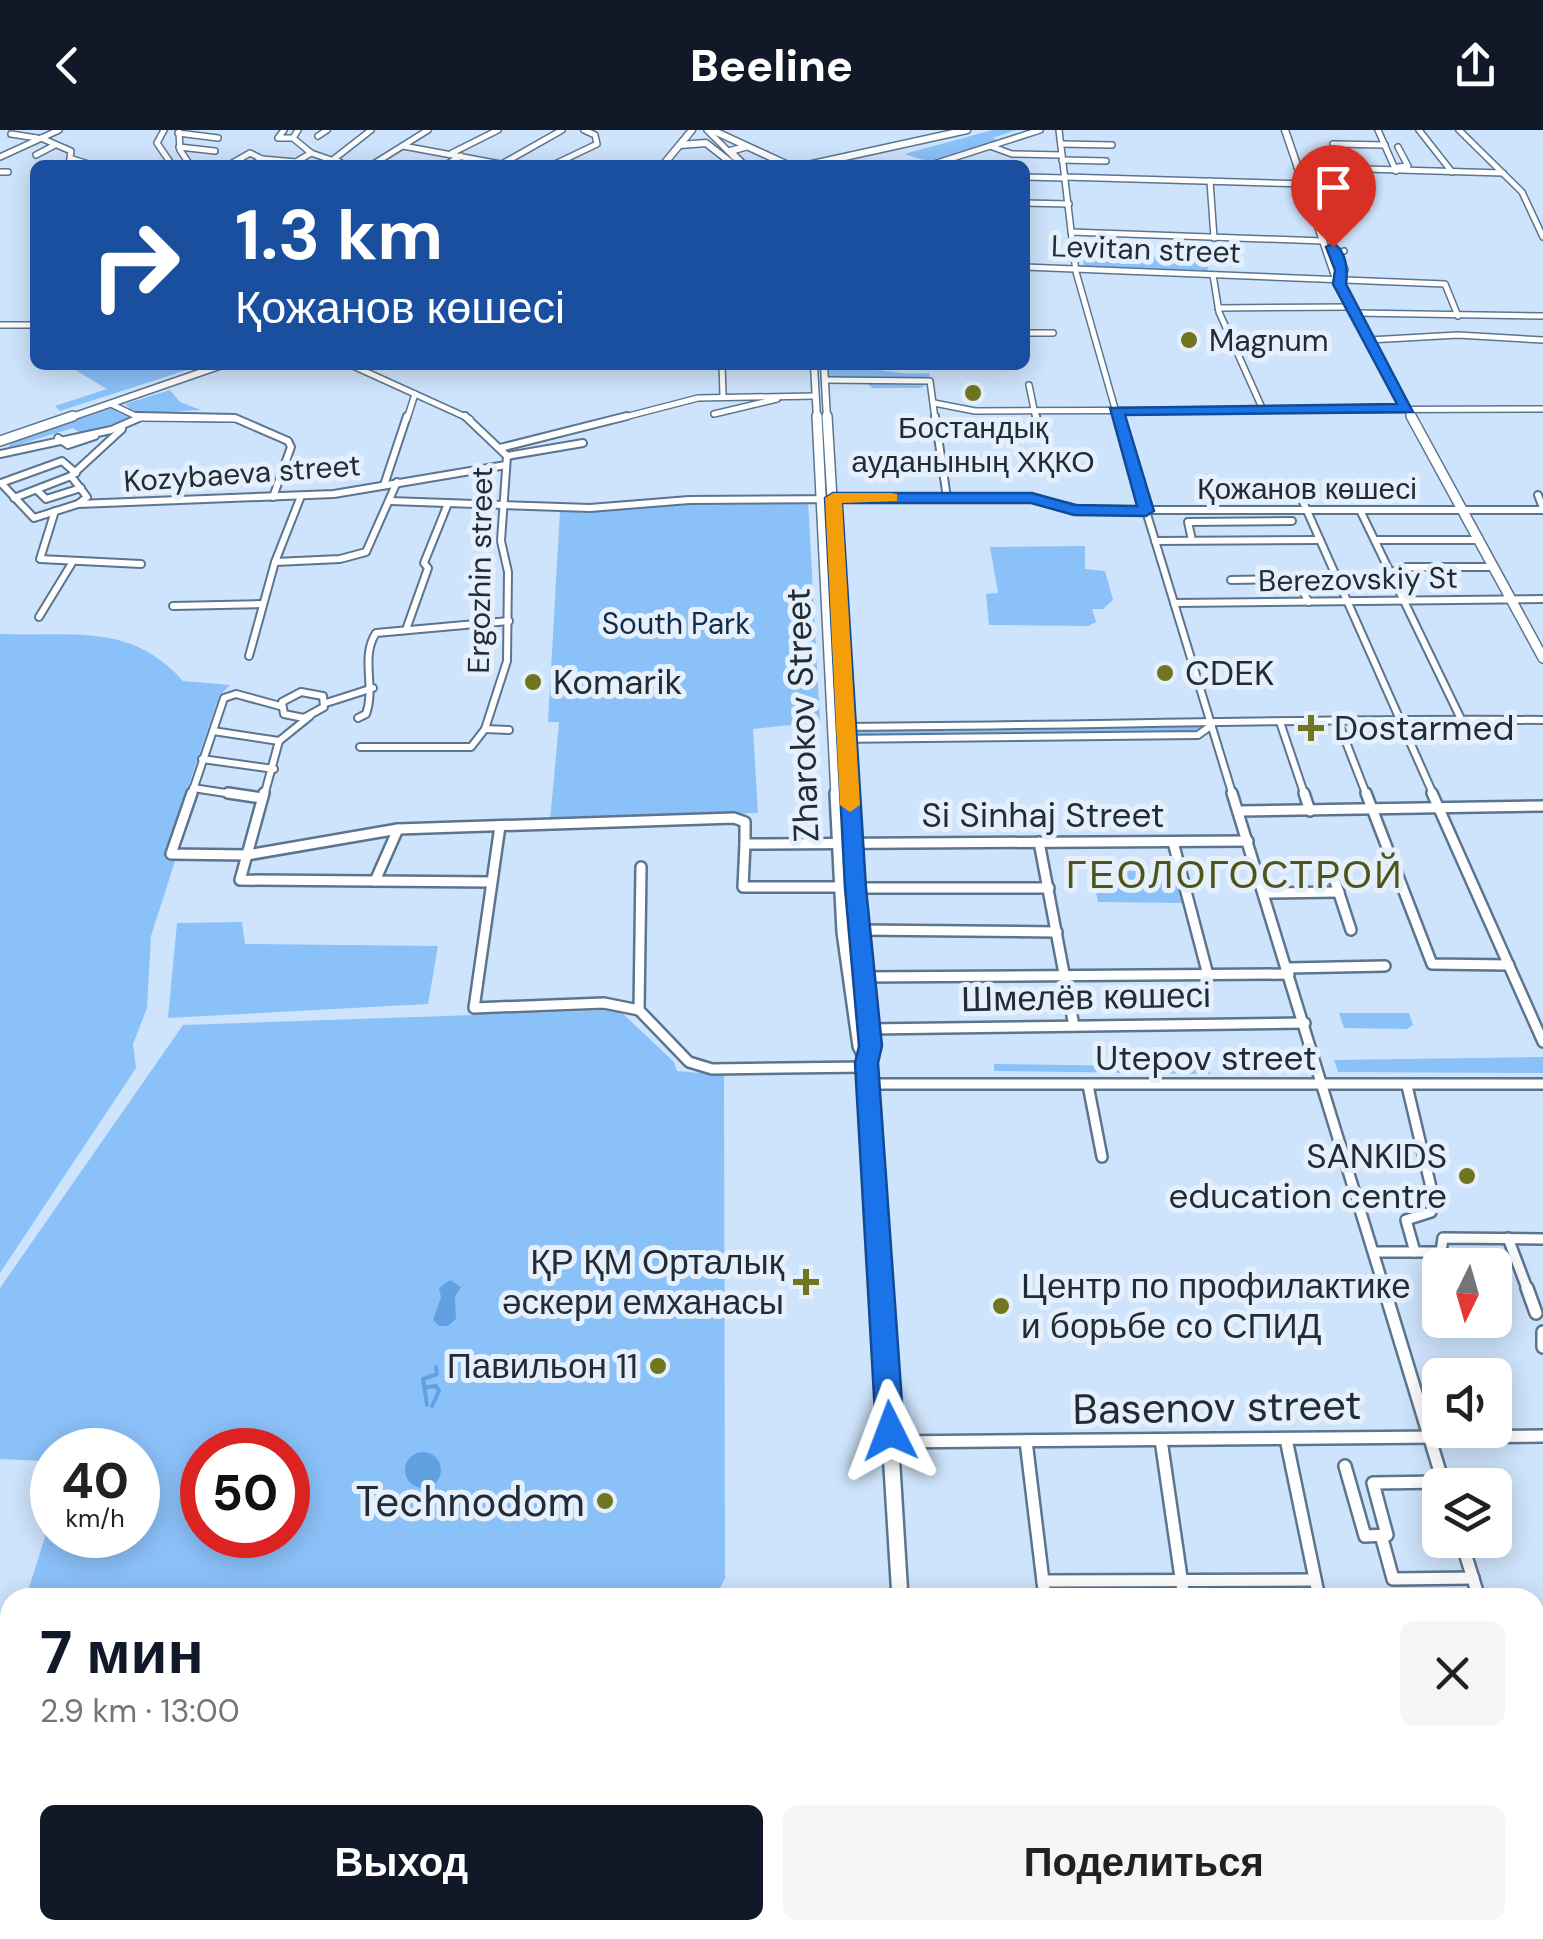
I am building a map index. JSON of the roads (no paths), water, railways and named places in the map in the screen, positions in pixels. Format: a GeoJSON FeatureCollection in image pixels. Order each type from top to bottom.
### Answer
{"type":"FeatureCollection","features":[{"type":"Feature","properties":{"kind":"main road"},"geometry":{"type":"LineString","coordinates":[[667,160],[692,130]]}},
{"type":"Feature","properties":{"kind":"main road"},"geometry":{"type":"LineString","coordinates":[[706,130],[776,160]]}},
{"type":"Feature","properties":{"kind":"main road"},"geometry":{"type":"LineString","coordinates":[[836,160],[967,130]]}},
{"type":"Feature","properties":{"kind":"main road"},"geometry":{"type":"LineString","coordinates":[[846,160],[982,130]]}},
{"type":"Feature","properties":{"kind":"main road"},"geometry":{"type":"LineString","coordinates":[[1288,130],[1323,241],[1353,310],[1543,658]]}},
{"type":"Feature","properties":{"kind":"main road"},"geometry":{"type":"LineString","coordinates":[[680,145],[697,141],[732,160]]}},
{"type":"Feature","properties":{"kind":"main road"},"geometry":{"type":"LineString","coordinates":[[734,160],[731,150],[747,148],[763,160]]}},
{"type":"Feature","properties":{"kind":"main road"},"geometry":{"type":"LineString","coordinates":[[855,160],[868,156]]}},
{"type":"Feature","properties":{"kind":"main road"},"geometry":{"type":"LineString","coordinates":[[1306,183],[1340,265],[1340,280]]}},
{"type":"Feature","properties":{"kind":"main road"},"geometry":{"type":"LineString","coordinates":[[0,438],[194,370]]}},
{"type":"Feature","properties":{"kind":"main road"},"geometry":{"type":"LineString","coordinates":[[0,438],[117,403],[208,370]]}},
{"type":"Feature","properties":{"kind":"main road","name":"Zharokov Street"},"geometry":{"type":"LineString","coordinates":[[814,370],[828,498]]}},
{"type":"Feature","properties":{"kind":"main road","name":"Zharokov Street"},"geometry":{"type":"LineString","coordinates":[[824,370],[839,733],[840,887],[848,978],[859,1046],[867,1063]]}},
{"type":"Feature","properties":{"kind":"main road","name":"Zharokov Street"},"geometry":{"type":"LineString","coordinates":[[839,733],[869,1029],[868,1084],[899,1588]]}},
{"type":"Feature","properties":{"kind":"street"},"geometry":{"type":"LineString","coordinates":[[1,156],[59,130]]}},
{"type":"Feature","properties":{"kind":"street"},"geometry":{"type":"LineString","coordinates":[[164,130],[157,143],[169,160]]}},
{"type":"Feature","properties":{"kind":"street"},"geometry":{"type":"LineString","coordinates":[[284,130],[278,138],[293,138],[311,153],[334,160],[371,130]]}},
{"type":"Feature","properties":{"kind":"street"},"geometry":{"type":"LineString","coordinates":[[293,138],[298,130]]}},
{"type":"Feature","properties":{"kind":"street"},"geometry":{"type":"LineString","coordinates":[[318,136],[327,130]]}},
{"type":"Feature","properties":{"kind":"street"},"geometry":{"type":"LineString","coordinates":[[380,160],[428,130]]}},
{"type":"Feature","properties":{"kind":"street"},"geometry":{"type":"LineString","coordinates":[[450,154],[498,130]]}},
{"type":"Feature","properties":{"kind":"street"},"geometry":{"type":"LineString","coordinates":[[511,160],[562,130]]}},
{"type":"Feature","properties":{"kind":"street"},"geometry":{"type":"LineString","coordinates":[[564,160],[598,144],[594,135],[584,130]]}},
{"type":"Feature","properties":{"kind":"street"},"geometry":{"type":"LineString","coordinates":[[706,130],[714,148]]}},
{"type":"Feature","properties":{"kind":"street"},"geometry":{"type":"LineString","coordinates":[[706,130],[733,160]]}},
{"type":"Feature","properties":{"kind":"street"},"geometry":{"type":"LineString","coordinates":[[947,160],[1040,130]]}},
{"type":"Feature","properties":{"kind":"street"},"geometry":{"type":"LineString","coordinates":[[1059,130],[1076,272],[1422,1411]]}},
{"type":"Feature","properties":{"kind":"street"},"geometry":{"type":"LineString","coordinates":[[1378,130],[1396,168]]}},
{"type":"Feature","properties":{"kind":"street"},"geometry":{"type":"LineString","coordinates":[[1419,130],[1452,172]]}},
{"type":"Feature","properties":{"kind":"street"},"geometry":{"type":"LineString","coordinates":[[1459,130],[1528,200],[1543,237]]}},
{"type":"Feature","properties":{"kind":"street"},"geometry":{"type":"LineString","coordinates":[[187,160],[179,147],[179,132],[218,138]]}},
{"type":"Feature","properties":{"kind":"street"},"geometry":{"type":"LineString","coordinates":[[11,134],[40,138],[71,150],[70,160]]}},
{"type":"Feature","properties":{"kind":"street"},"geometry":{"type":"LineString","coordinates":[[1061,144],[1112,145]]}},
{"type":"Feature","properties":{"kind":"street"},"geometry":{"type":"LineString","coordinates":[[1340,169],[1333,144],[1385,145]]}},
{"type":"Feature","properties":{"kind":"street"},"geometry":{"type":"LineString","coordinates":[[36,155],[55,145]]}},
{"type":"Feature","properties":{"kind":"street"},"geometry":{"type":"LineString","coordinates":[[403,146],[479,160]]}},
{"type":"Feature","properties":{"kind":"street"},"geometry":{"type":"LineString","coordinates":[[990,146],[1012,154],[1106,161]]}},
{"type":"Feature","properties":{"kind":"street"},"geometry":{"type":"LineString","coordinates":[[179,147],[215,150]]}},
{"type":"Feature","properties":{"kind":"street"},"geometry":{"type":"LineString","coordinates":[[1396,168],[1408,166],[1398,147]]}},
{"type":"Feature","properties":{"kind":"street"},"geometry":{"type":"LineString","coordinates":[[238,160],[250,153],[270,160]]}},
{"type":"Feature","properties":{"kind":"street"},"geometry":{"type":"LineString","coordinates":[[299,160],[311,153]]}},
{"type":"Feature","properties":{"kind":"street"},"geometry":{"type":"LineString","coordinates":[[454,160],[461,156]]}},
{"type":"Feature","properties":{"kind":"street"},"geometry":{"type":"LineString","coordinates":[[1303,168],[1503,174]]}},
{"type":"Feature","properties":{"kind":"street"},"geometry":{"type":"LineString","coordinates":[[0,172],[8,172]]}},
{"type":"Feature","properties":{"kind":"street"},"geometry":{"type":"LineString","coordinates":[[1030,177],[1306,183]]}},
{"type":"Feature","properties":{"kind":"street"},"geometry":{"type":"LineString","coordinates":[[1210,182],[1214,238]]}},
{"type":"Feature","properties":{"kind":"street"},"geometry":{"type":"LineString","coordinates":[[1030,203],[1068,204]]}},
{"type":"Feature","properties":{"kind":"street"},"geometry":{"type":"LineString","coordinates":[[1072,232],[1323,241]]}},
{"type":"Feature","properties":{"kind":"street"},"geometry":{"type":"LineString","coordinates":[[1340,280],[1345,270],[1339,253],[1344,251]]}},
{"type":"Feature","properties":{"kind":"street","name":"Levitan street"},"geometry":{"type":"LineString","coordinates":[[1030,267],[1444,284],[1458,316]]}},
{"type":"Feature","properties":{"kind":"street"},"geometry":{"type":"LineString","coordinates":[[1213,275],[1218,308],[1262,410]]}},
{"type":"Feature","properties":{"kind":"street"},"geometry":{"type":"LineString","coordinates":[[1218,308],[1543,316]]}},
{"type":"Feature","properties":{"kind":"street"},"geometry":{"type":"LineString","coordinates":[[1502,316],[1512,336]]}},
{"type":"Feature","properties":{"kind":"street"},"geometry":{"type":"LineString","coordinates":[[0,325],[30,325]]}},
{"type":"Feature","properties":{"kind":"street"},"geometry":{"type":"LineString","coordinates":[[1030,333],[1052,333]]}},
{"type":"Feature","properties":{"kind":"street"},"geometry":{"type":"LineString","coordinates":[[1369,340],[1512,336],[1543,340]]}},
{"type":"Feature","properties":{"kind":"street","name":"Ergozhin street"},"geometry":{"type":"LineString","coordinates":[[362,370],[469,418],[507,460],[502,508],[508,622],[502,684],[485,730]]}},
{"type":"Feature","properties":{"kind":"street"},"geometry":{"type":"LineString","coordinates":[[722,370],[723,395]]}},
{"type":"Feature","properties":{"kind":"street"},"geometry":{"type":"LineString","coordinates":[[825,380],[930,381],[947,498]]}},
{"type":"Feature","properties":{"kind":"street"},"geometry":{"type":"LineString","coordinates":[[1029,385],[1032,405],[1038,410]]}},
{"type":"Feature","properties":{"kind":"street"},"geometry":{"type":"LineString","coordinates":[[384,484],[416,394]]}},
{"type":"Feature","properties":{"kind":"street"},"geometry":{"type":"LineString","coordinates":[[500,448],[723,395],[816,396]]}},
{"type":"Feature","properties":{"kind":"street"},"geometry":{"type":"LineString","coordinates":[[714,414],[789,396]]}},
{"type":"Feature","properties":{"kind":"street"},"geometry":{"type":"LineString","coordinates":[[117,403],[137,418]]}},
{"type":"Feature","properties":{"kind":"street"},"geometry":{"type":"LineString","coordinates":[[934,404],[950,403],[969,411],[1540,409]]}},
{"type":"Feature","properties":{"kind":"street"},"geometry":{"type":"LineString","coordinates":[[1037,421],[1038,410]]}},
{"type":"Feature","properties":{"kind":"street"},"geometry":{"type":"LineString","coordinates":[[14,498],[74,474],[137,418],[235,418],[288,440],[291,447],[274,497]]}},
{"type":"Feature","properties":{"kind":"street"},"geometry":{"type":"LineString","coordinates":[[0,454],[58,438],[68,446],[123,428]]}},
{"type":"Feature","properties":{"kind":"street","name":"Kozybaeva street"},"geometry":{"type":"LineString","coordinates":[[55,511],[78,504],[301,496],[397,482],[583,443]]}},
{"type":"Feature","properties":{"kind":"street"},"geometry":{"type":"LineString","coordinates":[[55,511],[34,518],[1,484],[3,480],[62,461],[87,497],[78,504]]}},
{"type":"Feature","properties":{"kind":"street"},"geometry":{"type":"LineString","coordinates":[[275,562],[340,559],[366,552],[397,482]]}},
{"type":"Feature","properties":{"kind":"street"},"geometry":{"type":"LineString","coordinates":[[38,491],[46,499],[82,488]]}},
{"type":"Feature","properties":{"kind":"street"},"geometry":{"type":"LineString","coordinates":[[1538,495],[1543,509]]}},
{"type":"Feature","properties":{"kind":"street"},"geometry":{"type":"LineString","coordinates":[[249,656],[275,562],[301,496]]}},
{"type":"Feature","properties":{"kind":"street"},"geometry":{"type":"LineString","coordinates":[[1300,496],[1543,1042]]}},
{"type":"Feature","properties":{"kind":"street","name":"Қожанов көшесі"},"geometry":{"type":"LineString","coordinates":[[390,500],[502,508],[828,498],[1032,498],[1074,510],[1543,509]]}},
{"type":"Feature","properties":{"kind":"street"},"geometry":{"type":"LineString","coordinates":[[407,627],[428,568],[424,563],[447,506]]}},
{"type":"Feature","properties":{"kind":"street"},"geometry":{"type":"LineString","coordinates":[[1360,510],[1462,720]]}},
{"type":"Feature","properties":{"kind":"street"},"geometry":{"type":"LineString","coordinates":[[55,511],[40,559],[141,564]]}},
{"type":"Feature","properties":{"kind":"street"},"geometry":{"type":"LineString","coordinates":[[1192,540],[1189,521],[1292,521]]}},
{"type":"Feature","properties":{"kind":"street"},"geometry":{"type":"LineString","coordinates":[[1155,541],[1320,540]]}},
{"type":"Feature","properties":{"kind":"street"},"geometry":{"type":"LineString","coordinates":[[1375,540],[1478,540]]}},
{"type":"Feature","properties":{"kind":"street"},"geometry":{"type":"LineString","coordinates":[[39,617],[72,563]]}},
{"type":"Feature","properties":{"kind":"street"},"geometry":{"type":"LineString","coordinates":[[1390,572],[1406,567],[1493,567]]}},
{"type":"Feature","properties":{"kind":"street"},"geometry":{"type":"LineString","coordinates":[[1231,580],[1295,579],[1309,602]]}},
{"type":"Feature","properties":{"kind":"street","name":"Berezovskiy St"},"geometry":{"type":"LineString","coordinates":[[1174,604],[1543,600]]}},
{"type":"Feature","properties":{"kind":"street"},"geometry":{"type":"LineString","coordinates":[[173,606],[263,604]]}},
{"type":"Feature","properties":{"kind":"street"},"geometry":{"type":"LineString","coordinates":[[358,718],[366,714],[373,688],[366,667],[371,637],[376,632],[508,622]]}},
{"type":"Feature","properties":{"kind":"street"},"geometry":{"type":"LineString","coordinates":[[373,688],[326,704],[280,741],[240,880],[491,882]]}},
{"type":"Feature","properties":{"kind":"street"},"geometry":{"type":"LineString","coordinates":[[280,706],[285,698],[301,692],[318,693],[326,704]]}},
{"type":"Feature","properties":{"kind":"street"},"geometry":{"type":"LineString","coordinates":[[288,732],[288,716],[280,706],[231,694],[224,698],[171,854],[247,854],[398,829],[734,818],[745,822],[744,887],[840,887]]}},
{"type":"Feature","properties":{"kind":"street"},"geometry":{"type":"LineString","coordinates":[[288,716],[310,716]]}},
{"type":"Feature","properties":{"kind":"street"},"geometry":{"type":"LineString","coordinates":[[839,733],[1337,719],[1543,720]]}},
{"type":"Feature","properties":{"kind":"street"},"geometry":{"type":"LineString","coordinates":[[1337,719],[1432,964],[1509,965]]}},
{"type":"Feature","properties":{"kind":"street"},"geometry":{"type":"LineString","coordinates":[[1280,722],[1310,810]]}},
{"type":"Feature","properties":{"kind":"street"},"geometry":{"type":"LineString","coordinates":[[839,733],[1198,736],[1212,725]]}},
{"type":"Feature","properties":{"kind":"street"},"geometry":{"type":"LineString","coordinates":[[1134,726],[1137,736]]}},
{"type":"Feature","properties":{"kind":"street"},"geometry":{"type":"LineString","coordinates":[[360,747],[471,747],[485,730],[509,730]]}},
{"type":"Feature","properties":{"kind":"street"},"geometry":{"type":"LineString","coordinates":[[213,731],[280,741]]}},
{"type":"Feature","properties":{"kind":"street"},"geometry":{"type":"LineString","coordinates":[[202,759],[274,769]]}},
{"type":"Feature","properties":{"kind":"street"},"geometry":{"type":"LineString","coordinates":[[193,788],[262,798]]}},
{"type":"Feature","properties":{"kind":"street"},"geometry":{"type":"LineString","coordinates":[[1239,811],[1543,806]]}},
{"type":"Feature","properties":{"kind":"street"},"geometry":{"type":"LineString","coordinates":[[500,826],[474,1008],[604,1002],[639,1010],[690,1062],[712,1069],[867,1063]]}},
{"type":"Feature","properties":{"kind":"street"},"geometry":{"type":"LineString","coordinates":[[375,882],[398,829]]}},
{"type":"Feature","properties":{"kind":"street","name":"Si Sinhaj Street"},"geometry":{"type":"LineString","coordinates":[[745,844],[1248,841]]}},
{"type":"Feature","properties":{"kind":"street"},"geometry":{"type":"LineString","coordinates":[[1039,842],[1074,1026]]}},
{"type":"Feature","properties":{"kind":"street"},"geometry":{"type":"LineString","coordinates":[[1173,842],[1208,976]]}},
{"type":"Feature","properties":{"kind":"street"},"geometry":{"type":"LineString","coordinates":[[639,1010],[641,867]]}},
{"type":"Feature","properties":{"kind":"street"},"geometry":{"type":"LineString","coordinates":[[1334,878],[1351,930]]}},
{"type":"Feature","properties":{"kind":"street"},"geometry":{"type":"LineString","coordinates":[[856,888],[1049,888]]}},
{"type":"Feature","properties":{"kind":"street"},"geometry":{"type":"LineString","coordinates":[[1264,893],[1338,892]]}},
{"type":"Feature","properties":{"kind":"street"},"geometry":{"type":"LineString","coordinates":[[858,930],[1056,932]]}},
{"type":"Feature","properties":{"kind":"street"},"geometry":{"type":"LineString","coordinates":[[862,977],[1208,976],[1386,966]]}},
{"type":"Feature","properties":{"kind":"street","name":"Шмелёв көшесі"},"geometry":{"type":"LineString","coordinates":[[869,1029],[1306,1024]]}},
{"type":"Feature","properties":{"kind":"street","name":"Utepov street"},"geometry":{"type":"LineString","coordinates":[[868,1084],[1543,1084]]}},
{"type":"Feature","properties":{"kind":"street"},"geometry":{"type":"LineString","coordinates":[[1088,1085],[1102,1157]]}},
{"type":"Feature","properties":{"kind":"street"},"geometry":{"type":"LineString","coordinates":[[1408,1086],[1434,1200],[1431,1212],[1406,1220],[1415,1252]]}},
{"type":"Feature","properties":{"kind":"street"},"geometry":{"type":"LineString","coordinates":[[1374,1252],[1441,1252],[1443,1238],[1543,1238]]}},
{"type":"Feature","properties":{"kind":"street"},"geometry":{"type":"LineString","coordinates":[[1508,1238],[1536,1313]]}},
{"type":"Feature","properties":{"kind":"street"},"geometry":{"type":"LineString","coordinates":[[1543,1332],[1543,1347]]}},
{"type":"Feature","properties":{"kind":"street","name":"Basenov street"},"geometry":{"type":"LineString","coordinates":[[1512,1436],[1543,1436]]}},
{"type":"Feature","properties":{"kind":"street","name":"Basenov street"},"geometry":{"type":"LineString","coordinates":[[891,1442],[1422,1437]]}},
{"type":"Feature","properties":{"kind":"street"},"geometry":{"type":"LineString","coordinates":[[1286,1439],[1317,1588]]}},
{"type":"Feature","properties":{"kind":"street"},"geometry":{"type":"LineString","coordinates":[[1161,1440],[1182,1588]]}},
{"type":"Feature","properties":{"kind":"street"},"geometry":{"type":"LineString","coordinates":[[1026,1441],[1043,1588]]}},
{"type":"Feature","properties":{"kind":"street"},"geometry":{"type":"LineString","coordinates":[[1345,1466],[1364,1536],[1387,1535],[1372,1483],[1422,1483]]}},
{"type":"Feature","properties":{"kind":"street"},"geometry":{"type":"LineString","coordinates":[[1380,1535],[1392,1579],[1473,1578]]}},
{"type":"Feature","properties":{"kind":"street"},"geometry":{"type":"LineString","coordinates":[[1467,1558],[1476,1588]]}},
{"type":"Feature","properties":{"kind":"street"},"geometry":{"type":"LineString","coordinates":[[1043,1581],[1315,1580]]}},
{"type":"Feature","properties":{"kind":"waterway"},"geometry":{"type":"LineString","coordinates":[[427,1405],[423,1379],[437,1374],[436,1367]]}},
{"type":"Feature","properties":{"kind":"waterway"},"geometry":{"type":"LineString","coordinates":[[427,1387],[436,1386],[439,1391],[432,1406]]}},
{"type":"Feature","properties":{"kind":"place","name":"Magnum"},"geometry":{"type":"Point","coordinates":[1189,340]}},
{"type":"Feature","properties":{"kind":"place","name":"Бостандық ауданының ХҚКО"},"geometry":{"type":"Point","coordinates":[973,393]}},
{"type":"Feature","properties":{"kind":"place","name":"CDEK"},"geometry":{"type":"Point","coordinates":[1165,673]}},
{"type":"Feature","properties":{"kind":"place","name":"Komarik"},"geometry":{"type":"Point","coordinates":[533,682]}},
{"type":"Feature","properties":{"kind":"place","name":"Dostarmed"},"geometry":{"type":"Point","coordinates":[1311,728]}},
{"type":"Feature","properties":{"kind":"place","name":"SANKIDS education centre"},"geometry":{"type":"Point","coordinates":[1467,1176]}},
{"type":"Feature","properties":{"kind":"place","name":"ҚР ҚМ Орталық әскери емханасы"},"geometry":{"type":"Point","coordinates":[806,1282]}},
{"type":"Feature","properties":{"kind":"place","name":"Центр по профилактике и борьбе со СПИД"},"geometry":{"type":"Point","coordinates":[1001,1306]}},
{"type":"Feature","properties":{"kind":"place","name":"Павильон 11"},"geometry":{"type":"Point","coordinates":[658,1366]}},
{"type":"Feature","properties":{"kind":"place","name":"Technodom"},"geometry":{"type":"Point","coordinates":[605,1501]}},
{"type":"Feature","properties":{"kind":"district","name":"ГЕОЛОГОСТРОЙ"},"geometry":{"type":"Point","coordinates":[1235,875]}},
{"type":"Feature","properties":{"kind":"park label","name":"South Park"},"geometry":{"type":"Point","coordinates":[676,623]}}]}
